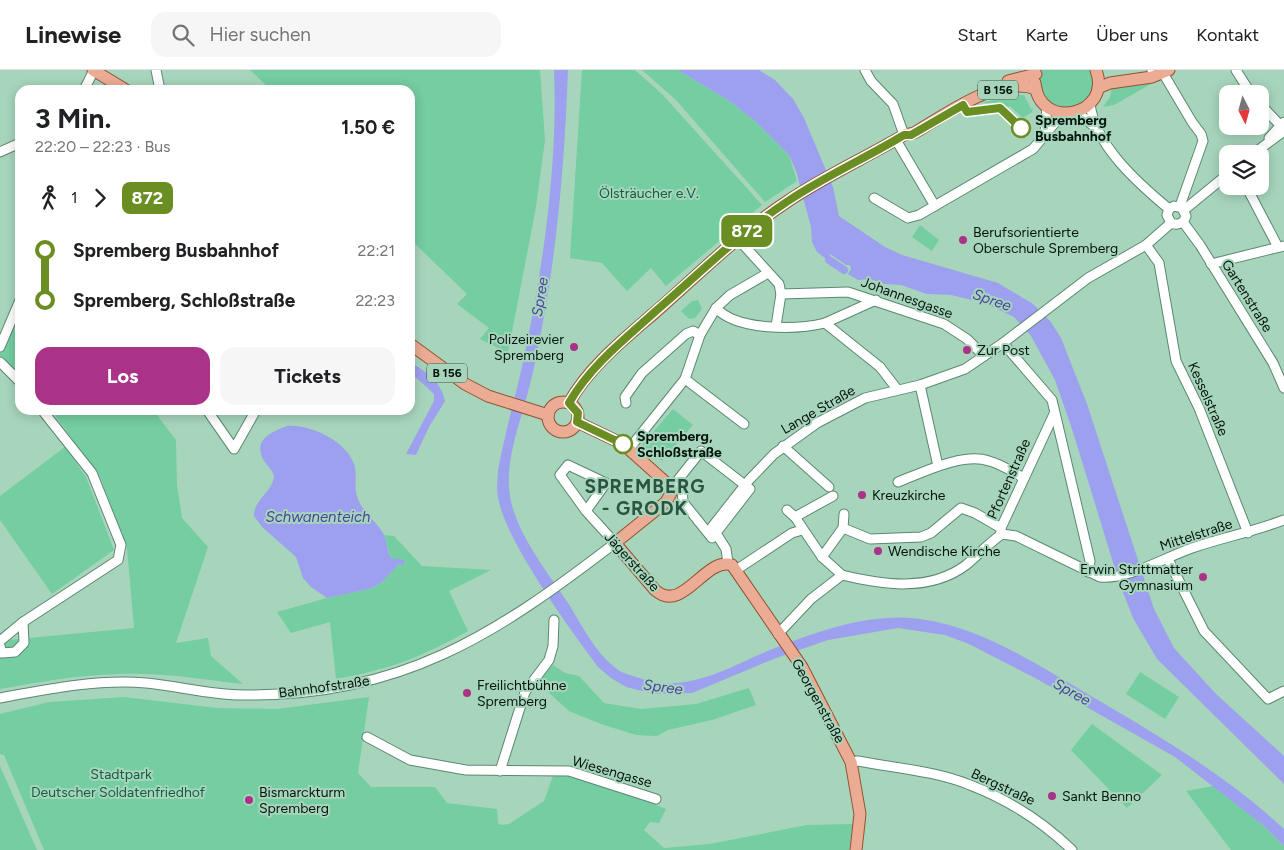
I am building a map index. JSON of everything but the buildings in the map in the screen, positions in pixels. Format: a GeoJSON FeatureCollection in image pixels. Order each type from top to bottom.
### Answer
{"type":"FeatureCollection","features":[{"type":"Feature","properties":{"kind":"main road"},"geometry":{"type":"LineString","coordinates":[[94,70],[118,85]]}},
{"type":"Feature","properties":{"kind":"main road"},"geometry":{"type":"LineString","coordinates":[[1037,72],[1036,89],[1040,98],[1047,106],[1063,113],[1077,112],[1090,104],[1098,88],[1097,72],[1113,76],[1158,71]]}},
{"type":"Feature","properties":{"kind":"main road"},"geometry":{"type":"LineString","coordinates":[[1098,88],[1110,83],[1133,81],[1158,71]]}},
{"type":"Feature","properties":{"kind":"main road","name":"B 156"},"geometry":{"type":"LineString","coordinates":[[901,137],[910,127],[970,94],[996,83],[1037,72]]}},
{"type":"Feature","properties":{"kind":"main road","name":"B 156"},"geometry":{"type":"LineString","coordinates":[[577,422],[571,430],[562,432],[550,424],[548,415],[556,404],[569,403],[592,371],[738,239],[790,200],[901,137],[911,135],[970,100],[996,90],[1020,86],[1036,89]]}},
{"type":"Feature","properties":{"kind":"main road","name":"B 156"},"geometry":{"type":"LineString","coordinates":[[415,348],[454,378],[488,396],[548,415]]}},
{"type":"Feature","properties":{"kind":"main road"},"geometry":{"type":"LineString","coordinates":[[569,403],[578,413],[577,422],[606,434],[629,449]]}},
{"type":"Feature","properties":{"kind":"main road","name":"Bahnhofstraße"},"geometry":{"type":"LineString","coordinates":[[615,543],[666,502],[670,488],[629,449]]}},
{"type":"Feature","properties":{"kind":"main road","name":"Jägerstraße"},"geometry":{"type":"LineString","coordinates":[[615,543],[655,590],[663,595],[672,596],[680,593],[719,565],[733,566]]}},
{"type":"Feature","properties":{"kind":"main road","name":"Georgenstraße"},"geometry":{"type":"LineString","coordinates":[[733,566],[802,667],[851,762],[860,814],[856,850]]}},
{"type":"Feature","properties":{"kind":"street"},"geometry":{"type":"LineString","coordinates":[[86,85],[94,70]]}},
{"type":"Feature","properties":{"kind":"street"},"geometry":{"type":"LineString","coordinates":[[156,70],[159,85]]}},
{"type":"Feature","properties":{"kind":"street"},"geometry":{"type":"LineString","coordinates":[[865,70],[871,81],[894,104],[901,137],[935,206]]}},
{"type":"Feature","properties":{"kind":"street"},"geometry":{"type":"LineString","coordinates":[[1236,70],[1245,85]]}},
{"type":"Feature","properties":{"kind":"street"},"geometry":{"type":"LineString","coordinates":[[1158,71],[1201,134],[1203,141],[1182,208],[1186,216],[1183,222],[1171,223],[1167,215],[1169,209],[1174,206],[1182,208]]}},
{"type":"Feature","properties":{"kind":"street"},"geometry":{"type":"LineString","coordinates":[[1090,104],[1100,132],[1126,172],[1169,209]]}},
{"type":"Feature","properties":{"kind":"street"},"geometry":{"type":"LineString","coordinates":[[1045,133],[1047,106]]}},
{"type":"Feature","properties":{"kind":"street"},"geometry":{"type":"LineString","coordinates":[[1077,112],[1100,132]]}},
{"type":"Feature","properties":{"kind":"street"},"geometry":{"type":"LineString","coordinates":[[874,198],[908,218],[935,206],[1033,148],[1063,113]]}},
{"type":"Feature","properties":{"kind":"street"},"geometry":{"type":"LineString","coordinates":[[1265,145],[1283,126],[1269,113]]}},
{"type":"Feature","properties":{"kind":"street"},"geometry":{"type":"LineString","coordinates":[[0,152],[15,145]]}},
{"type":"Feature","properties":{"kind":"street"},"geometry":{"type":"LineString","coordinates":[[1182,208],[1219,181]]}},
{"type":"Feature","properties":{"kind":"street"},"geometry":{"type":"LineString","coordinates":[[1211,264],[1281,247],[1251,195]]}},
{"type":"Feature","properties":{"kind":"street","name":"Gartenstraße"},"geometry":{"type":"LineString","coordinates":[[1183,222],[1273,364],[1284,388]]}},
{"type":"Feature","properties":{"kind":"street","name":"Lange Straße"},"geometry":{"type":"LineString","coordinates":[[716,533],[712,527],[747,482],[782,446],[850,404],[897,389],[920,385],[965,369],[1003,343],[1088,278],[1146,245],[1171,223]]}},
{"type":"Feature","properties":{"kind":"street"},"geometry":{"type":"LineString","coordinates":[[738,239],[779,284],[780,294],[776,326]]}},
{"type":"Feature","properties":{"kind":"street","name":"Kesselstraße"},"geometry":{"type":"LineString","coordinates":[[1146,245],[1159,263],[1176,361],[1199,408],[1248,533]]}},
{"type":"Feature","properties":{"kind":"street"},"geometry":{"type":"LineString","coordinates":[[629,449],[685,379],[700,335],[716,308],[730,295],[768,273]]}},
{"type":"Feature","properties":{"kind":"street","name":"Johannesgasse"},"geometry":{"type":"LineString","coordinates":[[780,294],[848,292],[876,300],[944,324],[967,339],[984,356]]}},
{"type":"Feature","properties":{"kind":"street"},"geometry":{"type":"LineString","coordinates":[[716,308],[722,315],[741,323],[776,326],[813,326],[825,323],[876,300]]}},
{"type":"Feature","properties":{"kind":"street"},"geometry":{"type":"LineString","coordinates":[[0,347],[15,312]]}},
{"type":"Feature","properties":{"kind":"street"},"geometry":{"type":"LineString","coordinates":[[825,323],[880,367],[897,389]]}},
{"type":"Feature","properties":{"kind":"street"},"geometry":{"type":"LineString","coordinates":[[626,403],[625,397],[642,373],[686,334],[693,331],[700,335]]}},
{"type":"Feature","properties":{"kind":"street"},"geometry":{"type":"LineString","coordinates":[[1003,343],[1052,400],[1090,561],[1088,572]]}},
{"type":"Feature","properties":{"kind":"street"},"geometry":{"type":"LineString","coordinates":[[0,362],[15,377]]}},
{"type":"Feature","properties":{"kind":"street"},"geometry":{"type":"LineString","coordinates":[[685,379],[744,424]]}},
{"type":"Feature","properties":{"kind":"street"},"geometry":{"type":"LineString","coordinates":[[920,385],[938,466]]}},
{"type":"Feature","properties":{"kind":"street","name":"Pfortenstraße"},"geometry":{"type":"LineString","coordinates":[[842,576],[892,584],[931,582],[965,566],[1001,531],[1054,414]]}},
{"type":"Feature","properties":{"kind":"street"},"geometry":{"type":"LineString","coordinates":[[0,641],[23,622],[118,560],[121,545],[92,473],[46,415]]}},
{"type":"Feature","properties":{"kind":"street"},"geometry":{"type":"LineString","coordinates":[[210,415],[234,449],[253,415]]}},
{"type":"Feature","properties":{"kind":"street"},"geometry":{"type":"LineString","coordinates":[[782,446],[828,487]]}},
{"type":"Feature","properties":{"kind":"street"},"geometry":{"type":"LineString","coordinates":[[747,482],[701,451],[677,481],[682,488],[683,502],[712,538],[716,533],[726,549],[733,566],[792,533],[802,530]]}},
{"type":"Feature","properties":{"kind":"street"},"geometry":{"type":"LineString","coordinates":[[898,482],[938,466],[978,459],[989,460],[1024,478]]}},
{"type":"Feature","properties":{"kind":"street","name":"Jägerstraße"},"geometry":{"type":"LineString","coordinates":[[586,511],[606,483],[568,466],[560,475],[586,511],[615,543]]}},
{"type":"Feature","properties":{"kind":"street"},"geometry":{"type":"LineString","coordinates":[[795,517],[833,496]]}},
{"type":"Feature","properties":{"kind":"street","name":"Mittelstraße"},"geometry":{"type":"LineString","coordinates":[[843,528],[870,539],[921,538],[931,533],[961,508],[975,513],[1001,531],[1016,536],[1088,572],[1100,577],[1111,578],[1168,559],[1194,547],[1248,533],[1284,520]]}},
{"type":"Feature","properties":{"kind":"street"},"geometry":{"type":"LineString","coordinates":[[780,637],[811,599],[842,576],[822,557],[795,517],[787,510]]}},
{"type":"Feature","properties":{"kind":"street"},"geometry":{"type":"LineString","coordinates":[[822,557],[843,528],[844,514]]}},
{"type":"Feature","properties":{"kind":"street","name":"Bahnhofstraße"},"geometry":{"type":"LineString","coordinates":[[0,698],[52,688],[119,682],[147,683],[241,695],[318,691],[358,684],[409,670],[445,655],[480,637],[530,605],[615,543]]}},
{"type":"Feature","properties":{"kind":"street"},"geometry":{"type":"LineString","coordinates":[[1168,559],[1204,631],[1268,699],[1284,691]]}},
{"type":"Feature","properties":{"kind":"street"},"geometry":{"type":"LineString","coordinates":[[500,771],[522,697],[549,660],[554,646],[554,620]]}},
{"type":"Feature","properties":{"kind":"street"},"geometry":{"type":"LineString","coordinates":[[0,646],[2,653],[15,652],[24,642],[23,622]]}},
{"type":"Feature","properties":{"kind":"street","name":"Wiesengasse"},"geometry":{"type":"LineString","coordinates":[[367,737],[410,760],[466,770],[570,771],[656,799]]}},
{"type":"Feature","properties":{"kind":"street","name":"Bergstraße"},"geometry":{"type":"LineString","coordinates":[[851,762],[858,761],[970,784],[1024,810],[1048,827],[1072,850]]}},
{"type":"Feature","properties":{"kind":"green space"},"geometry":{"type":"Polygon","coordinates":[[[250,70],[540,70],[545,140],[536,207],[508,353],[480,339],[489,328],[457,304],[467,294],[415,244],[415,85],[266,85],[250,70]]]}},
{"type":"Feature","properties":{"kind":"green space","name":"Ölsträucher e.V."},"geometry":{"type":"Polygon","coordinates":[[[582,70],[635,70],[663,95],[762,205],[666,286],[651,268],[627,291],[602,263],[570,258],[582,70]]]}},
{"type":"Feature","properties":{"kind":"green space"},"geometry":{"type":"Polygon","coordinates":[[[642,70],[678,70],[728,100],[755,121],[789,155],[797,181],[765,202],[676,100],[642,70]]]}},
{"type":"Feature","properties":{"kind":"green space"},"geometry":{"type":"Polygon","coordinates":[[[1042,70],[1092,70],[1093,92],[1079,106],[1062,108],[1054,105],[1047,101],[1040,87],[1039,79],[1042,70]]]}},
{"type":"Feature","properties":{"kind":"green space"},"geometry":{"type":"Polygon","coordinates":[[[1156,81],[1114,105],[1103,107],[1110,97],[1112,86],[1156,81]]]}},
{"type":"Feature","properties":{"kind":"green space"},"geometry":{"type":"Polygon","coordinates":[[[1013,95],[1024,95],[1031,109],[1033,108],[1032,112],[1023,118],[1010,106],[997,103],[981,103],[1013,95]]]}},
{"type":"Feature","properties":{"kind":"green space"},"geometry":{"type":"Polygon","coordinates":[[[920,225],[939,240],[932,251],[912,237],[920,225]]]}},
{"type":"Feature","properties":{"kind":"green space"},"geometry":{"type":"Polygon","coordinates":[[[698,300],[702,309],[695,318],[689,319],[681,311],[692,301],[698,300]]]}},
{"type":"Feature","properties":{"kind":"green space"},"geometry":{"type":"Polygon","coordinates":[[[15,312],[15,377],[0,362],[0,347],[15,312]]]}},
{"type":"Feature","properties":{"kind":"green space"},"geometry":{"type":"Polygon","coordinates":[[[673,409],[693,425],[662,461],[642,445],[673,409]]]}},
{"type":"Feature","properties":{"kind":"green space"},"geometry":{"type":"Polygon","coordinates":[[[55,415],[157,415],[176,440],[177,485],[182,518],[208,547],[176,643],[208,638],[211,656],[243,684],[180,676],[133,674],[73,677],[0,689],[0,646],[7,640],[134,628],[127,548],[100,477],[55,415]]]}},
{"type":"Feature","properties":{"kind":"green space"},"geometry":{"type":"Polygon","coordinates":[[[65,447],[86,477],[114,550],[52,594],[0,520],[0,496],[65,447]]]}},
{"type":"Feature","properties":{"kind":"green space"},"geometry":{"type":"Polygon","coordinates":[[[384,535],[394,536],[422,566],[491,570],[449,591],[468,631],[420,655],[388,667],[336,679],[330,622],[291,633],[277,612],[369,589],[381,583],[399,564],[404,565],[404,561],[391,559],[384,535]]]}},
{"type":"Feature","properties":{"kind":"green space"},"geometry":{"type":"Polygon","coordinates":[[[553,665],[565,673],[579,676],[604,703],[641,709],[696,704],[749,688],[756,705],[712,720],[668,730],[657,736],[636,735],[569,711],[537,682],[553,665]]]}},
{"type":"Feature","properties":{"kind":"green space"},"geometry":{"type":"Polygon","coordinates":[[[1140,672],[1179,697],[1165,719],[1126,694],[1140,672]]]}},
{"type":"Feature","properties":{"kind":"green space","name":"Stadtpark"},"geometry":{"type":"Polygon","coordinates":[[[124,697],[217,708],[277,709],[369,697],[358,773],[371,787],[435,787],[447,803],[497,809],[498,823],[501,825],[509,824],[544,801],[554,773],[569,773],[646,798],[649,802],[666,809],[659,823],[650,822],[644,830],[664,848],[710,844],[807,825],[853,824],[849,850],[44,850],[4,755],[0,754],[0,714],[49,702],[124,697]]]}},
{"type":"Feature","properties":{"kind":"green space"},"geometry":{"type":"Polygon","coordinates":[[[1092,724],[1162,775],[1127,808],[1071,750],[1092,724]]]}},
{"type":"Feature","properties":{"kind":"green space"},"geometry":{"type":"Polygon","coordinates":[[[0,766],[37,850],[0,850],[0,766]]]}},
{"type":"Feature","properties":{"kind":"green space"},"geometry":{"type":"Polygon","coordinates":[[[1213,786],[1264,826],[1284,846],[1284,850],[1231,850],[1186,791],[1213,786]]]}},
{"type":"Feature","properties":{"kind":"water","name":"Spree"},"geometry":{"type":"Polygon","coordinates":[[[554,70],[568,70],[558,221],[550,281],[533,372],[512,451],[509,487],[516,517],[531,548],[602,655],[617,669],[626,674],[655,682],[674,683],[710,676],[797,640],[831,628],[868,620],[903,617],[921,619],[966,630],[1030,660],[1191,757],[1239,791],[1284,829],[1284,846],[1264,826],[1175,757],[1037,679],[969,644],[945,635],[898,628],[828,640],[776,658],[692,693],[655,694],[626,687],[598,667],[525,560],[503,515],[497,490],[498,470],[523,362],[543,254],[554,143],[554,70]]]}},
{"type":"Feature","properties":{"kind":"water","name":"Spree"},"geometry":{"type":"Polygon","coordinates":[[[678,70],[759,70],[775,80],[793,99],[804,118],[833,187],[839,216],[885,247],[902,255],[998,283],[1033,304],[1051,322],[1061,338],[1087,404],[1154,609],[1174,648],[1216,694],[1284,756],[1284,784],[1157,659],[1133,618],[1119,582],[1055,380],[1031,336],[1014,317],[985,303],[951,295],[927,294],[901,285],[885,284],[870,279],[858,280],[848,274],[851,269],[850,265],[846,265],[830,254],[829,261],[817,252],[812,242],[811,227],[796,171],[789,155],[755,121],[728,100],[678,70]]]}},
{"type":"Feature","properties":{"kind":"water"},"geometry":{"type":"Polygon","coordinates":[[[415,365],[427,373],[436,383],[445,401],[429,427],[416,455],[406,454],[434,401],[434,394],[415,377],[415,365]]]}},
{"type":"Feature","properties":{"kind":"water","name":"Schwanenteich"},"geometry":{"type":"Polygon","coordinates":[[[287,426],[296,426],[316,431],[335,441],[350,456],[355,468],[356,491],[360,504],[383,533],[391,558],[404,560],[404,565],[399,564],[381,583],[369,589],[327,598],[311,587],[303,578],[296,557],[262,527],[254,516],[257,505],[273,482],[274,476],[263,459],[260,446],[262,441],[270,434],[287,426]]]}},
{"type":"Feature","properties":{"kind":"waterway"},"geometry":{"type":"LineString","coordinates":[[829,260],[844,270]]}},
{"type":"Feature","properties":{"kind":"bus line","name":"872"},"geometry":{"type":"LineString","coordinates":[[623,444],[606,434],[577,422],[578,413],[569,403],[575,393],[592,371],[628,336],[704,267],[757,223],[790,200],[837,172],[904,135],[911,135],[963,105],[967,112],[1000,108],[1021,128]]}},
{"type":"Feature","properties":{"kind":"place","name":"Spremberg Busbahnhof"},"geometry":{"type":"Point","coordinates":[1021,128]}},
{"type":"Feature","properties":{"kind":"place","name":"Berufsorientierte Oberschule Spremberg"},"geometry":{"type":"Point","coordinates":[963,240]}},
{"type":"Feature","properties":{"kind":"place","name":"Polizeirevier Spremberg"},"geometry":{"type":"Point","coordinates":[574,347]}},
{"type":"Feature","properties":{"kind":"place","name":"Zur Post"},"geometry":{"type":"Point","coordinates":[967,350]}},
{"type":"Feature","properties":{"kind":"place","name":"Spremberg, Schloßstraße"},"geometry":{"type":"Point","coordinates":[623,444]}},
{"type":"Feature","properties":{"kind":"place","name":"Kreuzkirche"},"geometry":{"type":"Point","coordinates":[862,495]}},
{"type":"Feature","properties":{"kind":"place","name":"Wendische Kirche"},"geometry":{"type":"Point","coordinates":[878,551]}},
{"type":"Feature","properties":{"kind":"place","name":"Erwin Strittmatter Gymnasium"},"geometry":{"type":"Point","coordinates":[1203,577]}},
{"type":"Feature","properties":{"kind":"place","name":"Freilichtbühne Spremberg"},"geometry":{"type":"Point","coordinates":[467,693]}},
{"type":"Feature","properties":{"kind":"place","name":"Sankt Benno"},"geometry":{"type":"Point","coordinates":[1052,796]}},
{"type":"Feature","properties":{"kind":"place","name":"Bismarckturm Spremberg"},"geometry":{"type":"Point","coordinates":[249,800]}},
{"type":"Feature","properties":{"kind":"district","name":"SPREMBERG - GRODK"},"geometry":{"type":"Point","coordinates":[645,497]}},
{"type":"Feature","properties":{"kind":"park label","name":"Deutscher Soldatenfriedhof"},"geometry":{"type":"Point","coordinates":[118,792]}}]}
